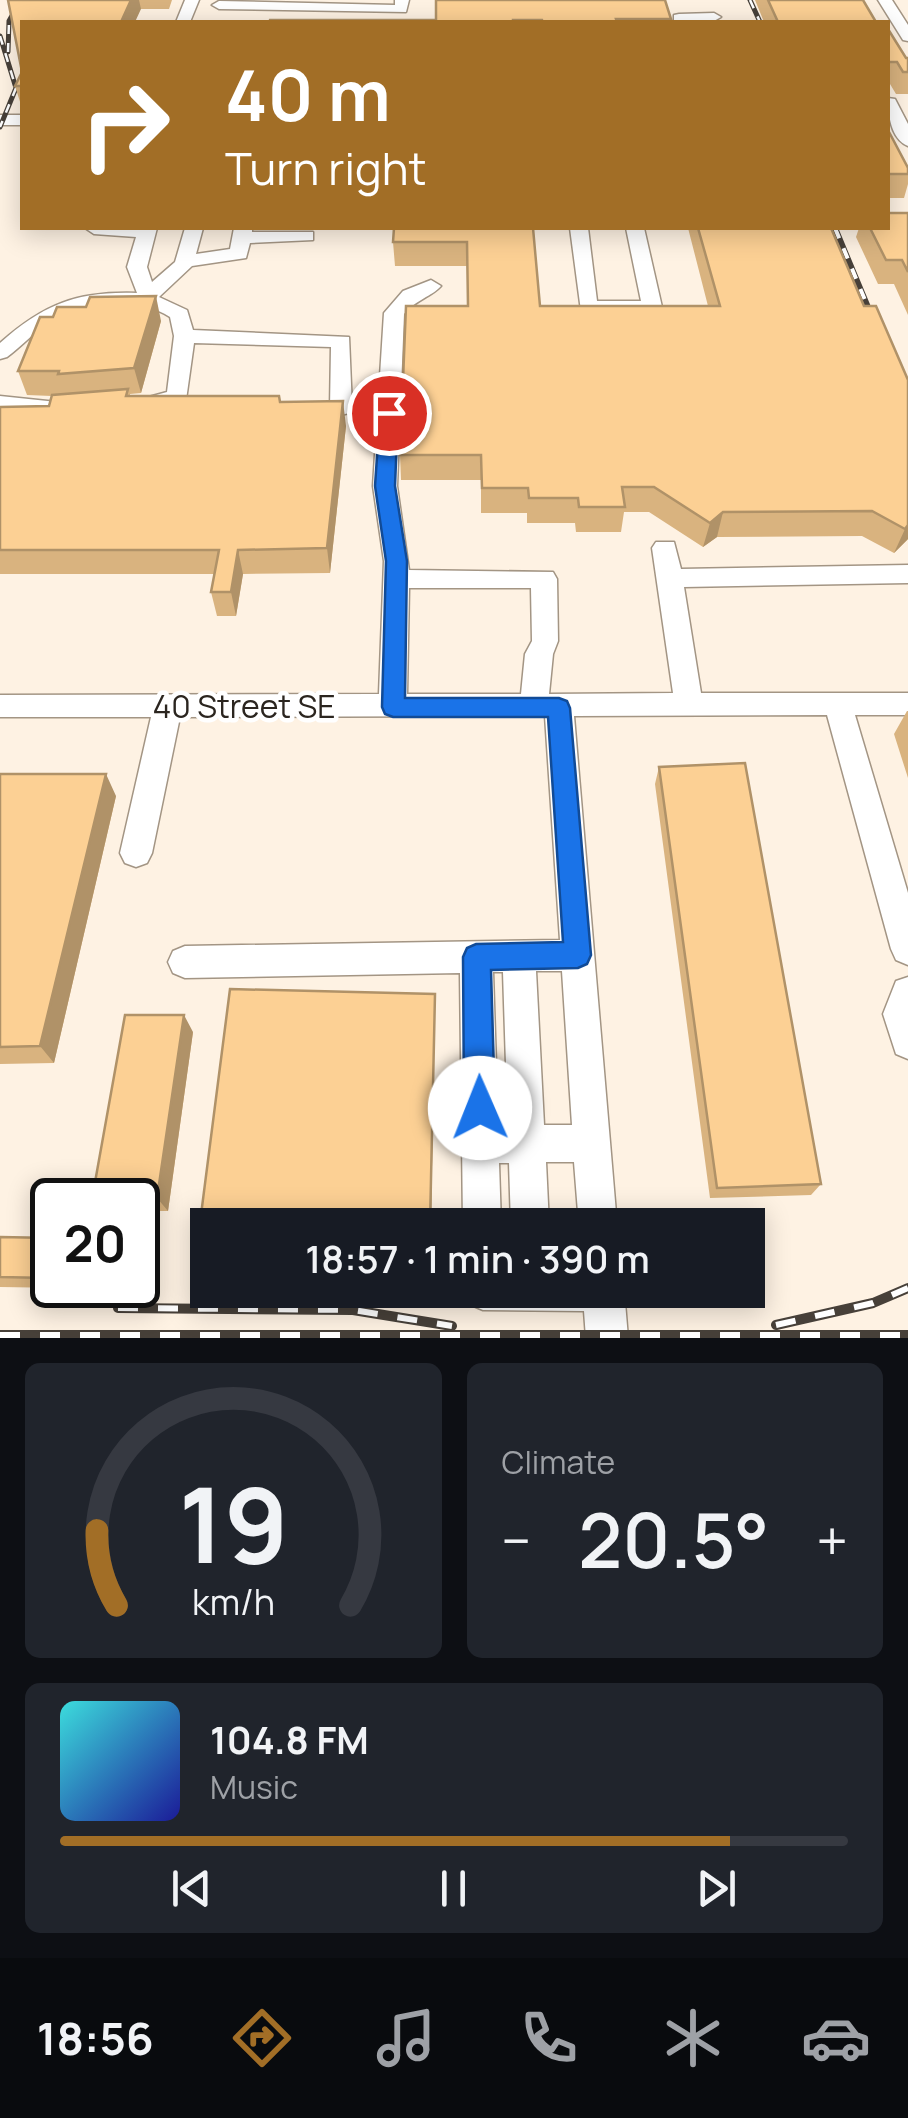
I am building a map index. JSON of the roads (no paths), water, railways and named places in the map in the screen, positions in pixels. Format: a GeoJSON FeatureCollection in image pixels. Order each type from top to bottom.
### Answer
{"type":"FeatureCollection","features":[{"type":"Feature","properties":{"kind":"street"},"geometry":{"type":"LineString","coordinates":[[220,3],[401,9],[402,0]]}},
{"type":"Feature","properties":{"kind":"street"},"geometry":{"type":"LineString","coordinates":[[679,18],[716,20],[706,0]]}},
{"type":"Feature","properties":{"kind":"street"},"geometry":{"type":"LineString","coordinates":[[288,20],[299,5]]}},
{"type":"Feature","properties":{"kind":"street"},"geometry":{"type":"LineString","coordinates":[[895,9],[908,38]]}},
{"type":"Feature","properties":{"kind":"street"},"geometry":{"type":"LineString","coordinates":[[908,102],[894,112],[908,141]]}},
{"type":"Feature","properties":{"kind":"street"},"geometry":{"type":"LineString","coordinates":[[122,406],[156,405],[178,396],[184,336],[180,314],[148,297],[137,267],[148,230]]}},
{"type":"Feature","properties":{"kind":"street"},"geometry":{"type":"LineString","coordinates":[[0,352],[30,326],[59,310],[148,297],[185,261],[193,230]]}},
{"type":"Feature","properties":{"kind":"street"},"geometry":{"type":"LineString","coordinates":[[579,230],[588,307],[652,307],[635,230]]}},
{"type":"Feature","properties":{"kind":"street"},"geometry":{"type":"LineString","coordinates":[[185,261],[239,254],[242,233],[306,236]]}},
{"type":"Feature","properties":{"kind":"street"},"geometry":{"type":"LineString","coordinates":[[393,707],[397,578],[385,486],[394,313],[410,295],[432,286]]}},
{"type":"Feature","properties":{"kind":"street"},"geometry":{"type":"LineString","coordinates":[[184,336],[342,341],[340,408]]}},
{"type":"Feature","properties":{"kind":"street"},"geometry":{"type":"LineString","coordinates":[[0,403],[71,408]]}},
{"type":"Feature","properties":{"kind":"street"},"geometry":{"type":"LineString","coordinates":[[665,548],[689,706]]}},
{"type":"Feature","properties":{"kind":"street"},"geometry":{"type":"LineString","coordinates":[[669,578],[908,574]]}},
{"type":"Feature","properties":{"kind":"street"},"geometry":{"type":"LineString","coordinates":[[397,578],[544,579],[545,641],[539,654],[578,955],[597,1208]]}},
{"type":"Feature","properties":{"kind":"street"},"geometry":{"type":"LineString","coordinates":[[838,704],[908,950]]}},
{"type":"Feature","properties":{"kind":"street","name":"40 Street SE"},"geometry":{"type":"LineString","coordinates":[[0,706],[546,708],[908,704]]}},
{"type":"Feature","properties":{"kind":"street"},"geometry":{"type":"LineString","coordinates":[[136,853],[168,706]]}},
{"type":"Feature","properties":{"kind":"street"},"geometry":{"type":"LineString","coordinates":[[185,962],[578,955]]}},
{"type":"Feature","properties":{"kind":"street"},"geometry":{"type":"LineString","coordinates":[[519,956],[529,1208]]}},
{"type":"Feature","properties":{"kind":"street"},"geometry":{"type":"LineString","coordinates":[[476,957],[482,1208]]}},
{"type":"Feature","properties":{"kind":"street"},"geometry":{"type":"LineString","coordinates":[[908,993],[900,1014],[908,1042]]}},
{"type":"Feature","properties":{"kind":"street"},"geometry":{"type":"LineString","coordinates":[[480,1145],[592,1142]]}},
{"type":"Feature","properties":{"kind":"street"},"geometry":{"type":"LineString","coordinates":[[605,1308],[607,1338]]}},
{"type":"Feature","properties":{"kind":"railway"},"geometry":{"type":"LineString","coordinates":[[8,52],[9,21],[21,0]]}},
{"type":"Feature","properties":{"kind":"railway"},"geometry":{"type":"LineString","coordinates":[[750,0],[759,20]]}},
{"type":"Feature","properties":{"kind":"railway"},"geometry":{"type":"LineString","coordinates":[[0,36],[16,88],[0,127]]}},
{"type":"Feature","properties":{"kind":"railway"},"geometry":{"type":"LineString","coordinates":[[836,230],[877,329]]}},
{"type":"Feature","properties":{"kind":"railway"},"geometry":{"type":"LineString","coordinates":[[776,1325],[873,1303],[908,1288]]}},
{"type":"Feature","properties":{"kind":"railway"},"geometry":{"type":"LineString","coordinates":[[118,1308],[353,1310],[452,1326]]}},
{"type":"Feature","properties":{"kind":"railway"},"geometry":{"type":"LineString","coordinates":[[0,1335],[908,1335]]}}]}
